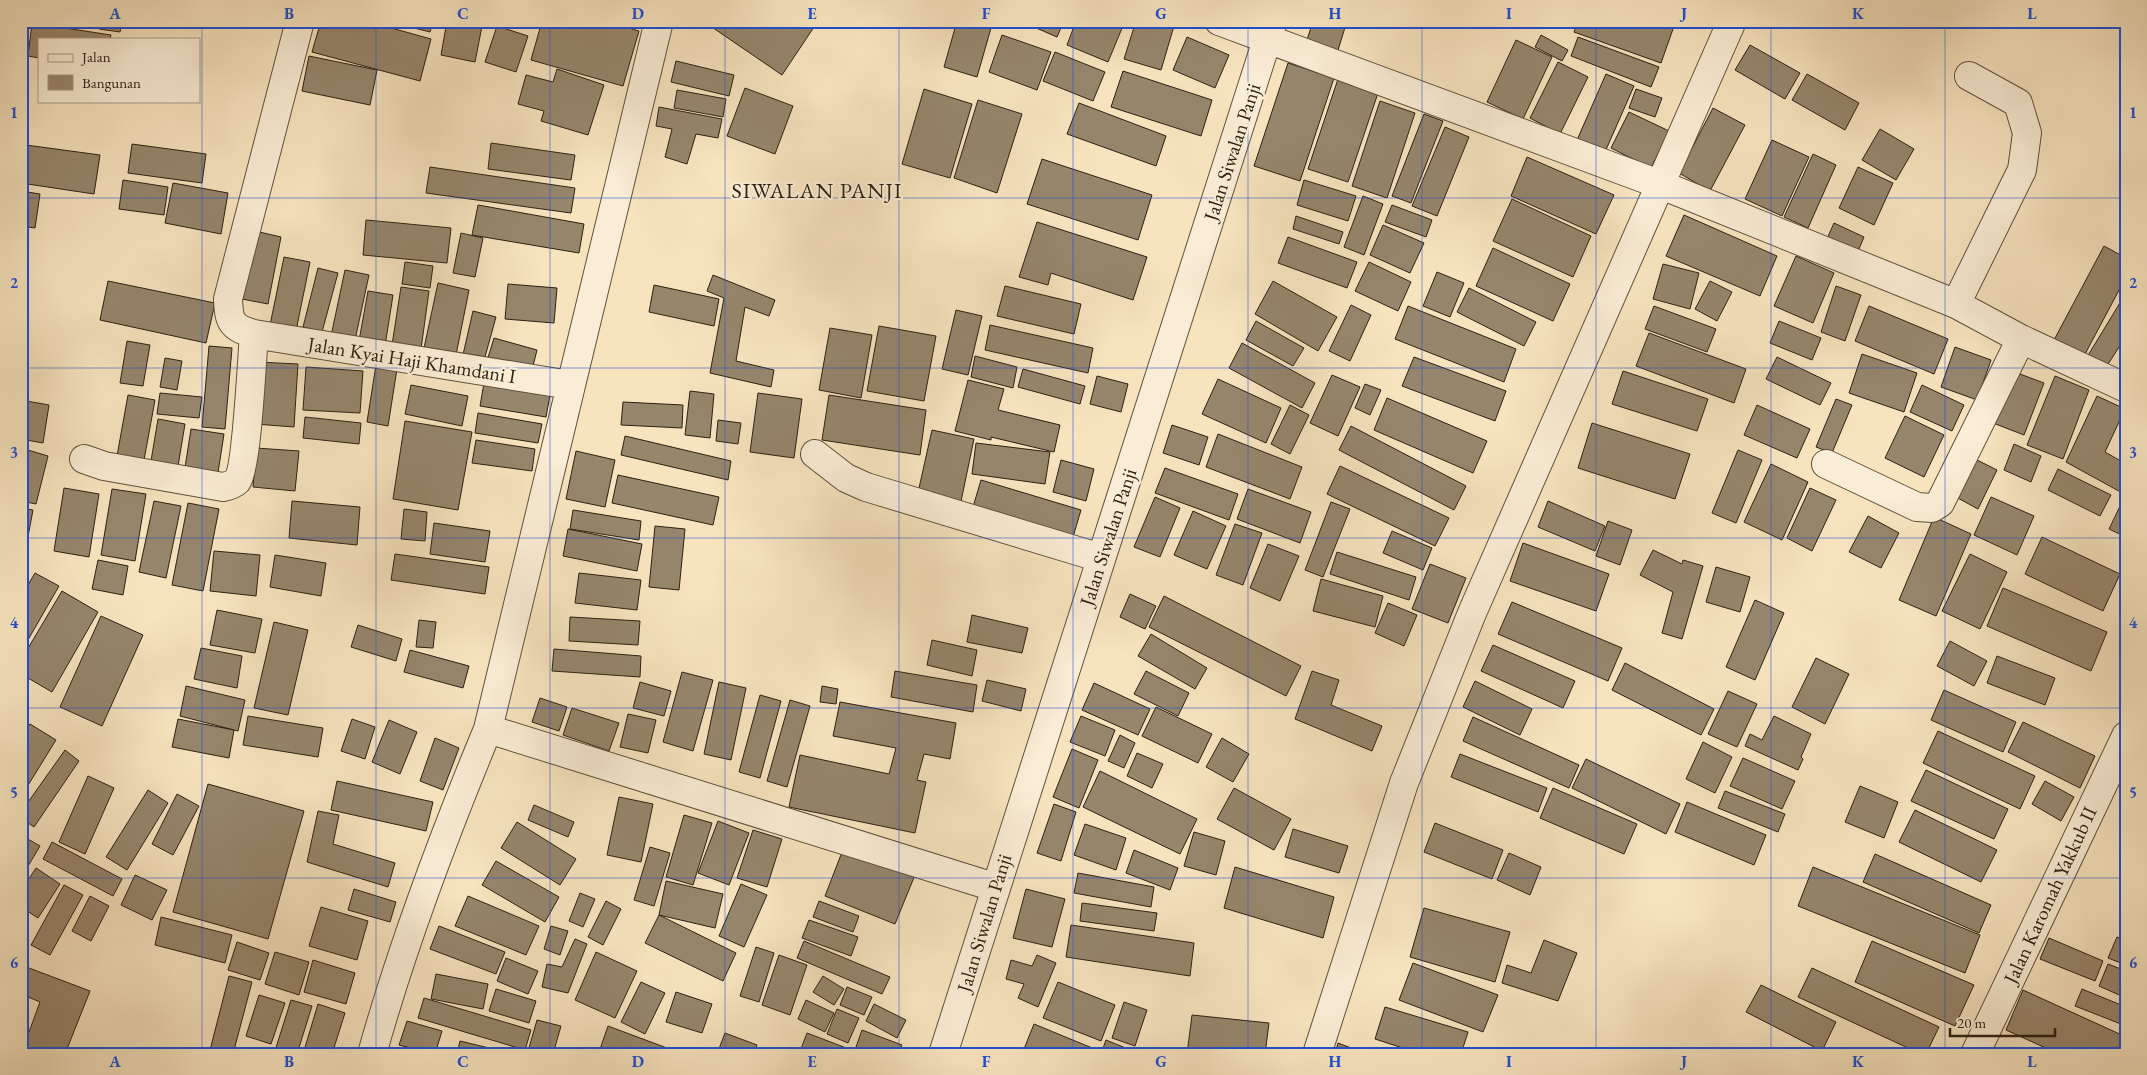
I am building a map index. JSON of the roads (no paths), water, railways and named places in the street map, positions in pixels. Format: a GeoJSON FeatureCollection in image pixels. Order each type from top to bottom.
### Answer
{"type":"FeatureCollection","features":[{"type":"Feature","properties":{"kind":"street","name":"Jalan Kyai Haji Khamdani I"},"geometry":{"type":"LineString","coordinates":[[300,21],[228,299],[229,315],[232,323],[240,330],[254,334],[570,385]]}},
{"type":"Feature","properties":{"kind":"street"},"geometry":{"type":"LineString","coordinates":[[372,1054],[392,983],[460,797],[488,729],[659,21]]}},
{"type":"Feature","properties":{"kind":"street"},"geometry":{"type":"LineString","coordinates":[[1219,21],[1271,31],[1659,184],[1956,304],[2021,339],[2126,388]]}},
{"type":"Feature","properties":{"kind":"street"},"geometry":{"type":"LineString","coordinates":[[1317,1054],[1407,774],[1472,613],[1732,21]]}},
{"type":"Feature","properties":{"kind":"street","name":"Jalan Siwalan Panji"},"geometry":{"type":"LineString","coordinates":[[943,1054],[994,887],[1271,31]]}},
{"type":"Feature","properties":{"kind":"street"},"geometry":{"type":"LineString","coordinates":[[1956,304],[2022,170],[2027,133],[2018,103],[1970,76]]}},
{"type":"Feature","properties":{"kind":"street"},"geometry":{"type":"LineString","coordinates":[[84,459],[104,466],[182,481],[223,487],[230,486],[237,480],[243,458],[254,334]]}},
{"type":"Feature","properties":{"kind":"street"},"geometry":{"type":"LineString","coordinates":[[1826,464],[1917,507],[1932,508],[1940,503],[2021,339]]}},
{"type":"Feature","properties":{"kind":"street"},"geometry":{"type":"LineString","coordinates":[[815,454],[846,478],[866,487],[1101,558]]}},
{"type":"Feature","properties":{"kind":"street"},"geometry":{"type":"LineString","coordinates":[[488,729],[994,887]]}},
{"type":"Feature","properties":{"kind":"street","name":"Jalan Karomah Yakkub II"},"geometry":{"type":"LineString","coordinates":[[1975,1054],[2126,736]]}},
{"type":"Feature","properties":{"kind":"district","name":"SIWALAN PANJI"},"geometry":{"type":"Point","coordinates":[817,190]}}]}
